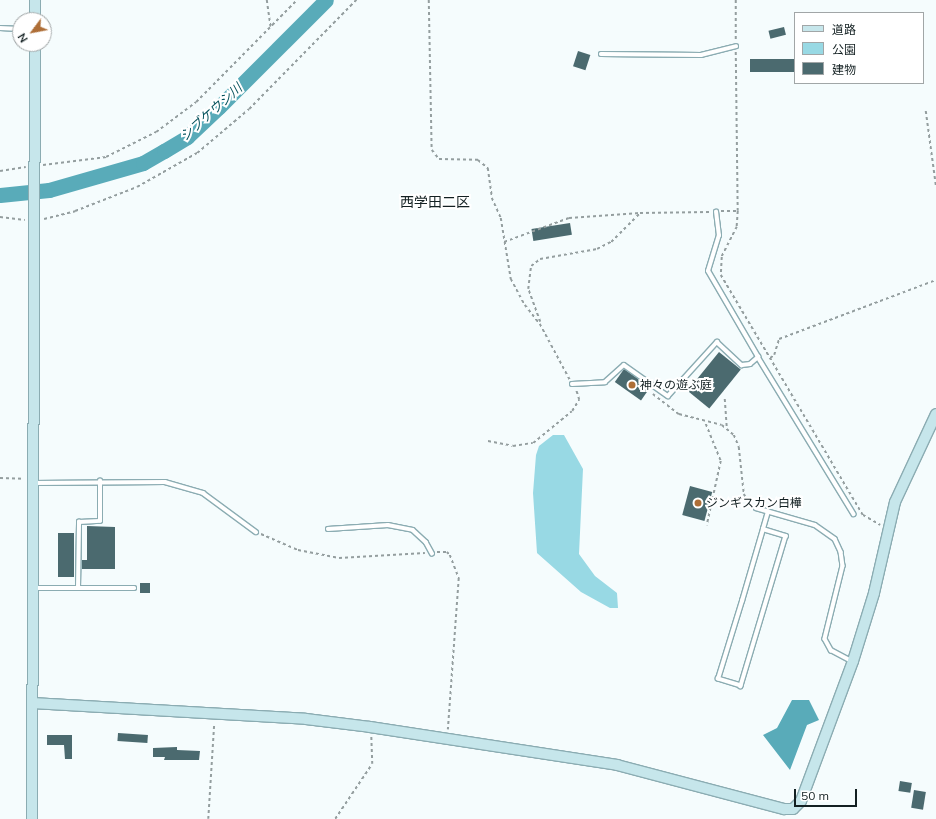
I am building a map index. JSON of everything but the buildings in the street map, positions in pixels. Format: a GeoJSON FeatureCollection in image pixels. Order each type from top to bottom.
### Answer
{"type":"FeatureCollection","features":[{"type":"Feature","properties":{"kind":"street"},"geometry":{"type":"LineString","coordinates":[[35,0],[35,12]]}},
{"type":"Feature","properties":{"kind":"street"},"geometry":{"type":"LineString","coordinates":[[32,819],[31,481],[35,52]]}},
{"type":"Feature","properties":{"kind":"street"},"geometry":{"type":"LineString","coordinates":[[32,702],[214,714],[370,727],[617,765],[789,810],[801,801],[853,661],[874,593],[888,528],[902,484],[936,414]]}},
{"type":"Feature","properties":{"kind":"lane"},"geometry":{"type":"LineString","coordinates":[[0,28],[12,29]]}},
{"type":"Feature","properties":{"kind":"lane"},"geometry":{"type":"LineString","coordinates":[[601,54],[701,55],[736,46]]}},
{"type":"Feature","properties":{"kind":"lane"},"geometry":{"type":"LineString","coordinates":[[716,212],[719,236],[708,271],[758,357],[854,514]]}},
{"type":"Feature","properties":{"kind":"lane"},"geometry":{"type":"LineString","coordinates":[[572,384],[605,382],[624,365],[668,396],[717,342],[742,364],[750,364],[758,357]]}},
{"type":"Feature","properties":{"kind":"lane"},"geometry":{"type":"LineString","coordinates":[[31,481],[100,480],[166,482],[203,493],[256,532]]}},
{"type":"Feature","properties":{"kind":"lane"},"geometry":{"type":"LineString","coordinates":[[78,588],[79,522],[100,521],[100,480]]}},
{"type":"Feature","properties":{"kind":"lane"},"geometry":{"type":"LineString","coordinates":[[756,508],[822,529],[839,546],[843,566],[825,639],[831,650],[853,661]]}},
{"type":"Feature","properties":{"kind":"lane"},"geometry":{"type":"LineString","coordinates":[[763,529],[786,536],[741,686],[718,679],[768,512]]}},
{"type":"Feature","properties":{"kind":"lane"},"geometry":{"type":"LineString","coordinates":[[328,529],[388,525],[413,530],[426,542],[432,553]]}},
{"type":"Feature","properties":{"kind":"lane"},"geometry":{"type":"LineString","coordinates":[[31,588],[134,588]]}},
{"type":"Feature","properties":{"kind":"path"},"geometry":{"type":"LineString","coordinates":[[267,0],[271,27]]}},
{"type":"Feature","properties":{"kind":"path"},"geometry":{"type":"LineString","coordinates":[[0,171],[71,164],[106,157],[156,132],[196,102],[297,0]]}},
{"type":"Feature","properties":{"kind":"path"},"geometry":{"type":"LineString","coordinates":[[0,217],[34,218],[75,211],[160,176],[197,153],[249,109],[356,0]]}},
{"type":"Feature","properties":{"kind":"path"},"geometry":{"type":"LineString","coordinates":[[429,0],[432,150],[439,159],[485,162],[511,279],[525,305],[540,324]]}},
{"type":"Feature","properties":{"kind":"path"},"geometry":{"type":"LineString","coordinates":[[736,0],[737,227],[719,267],[725,284],[863,515],[869,520],[888,528]]}},
{"type":"Feature","properties":{"kind":"path"},"geometry":{"type":"LineString","coordinates":[[926,111],[936,185]]}},
{"type":"Feature","properties":{"kind":"path"},"geometry":{"type":"LineString","coordinates":[[504,242],[569,218],[640,213],[738,211]]}},
{"type":"Feature","properties":{"kind":"path"},"geometry":{"type":"LineString","coordinates":[[488,441],[513,446],[533,443],[572,411],[578,400],[572,384],[540,324],[528,289],[531,266],[558,254],[597,249],[611,242],[640,213]]}},
{"type":"Feature","properties":{"kind":"path"},"geometry":{"type":"LineString","coordinates":[[770,358],[774,355],[779,339],[936,280]]}},
{"type":"Feature","properties":{"kind":"path"},"geometry":{"type":"LineString","coordinates":[[650,392],[679,414],[706,424],[727,428],[734,434],[739,447],[746,501],[756,508]]}},
{"type":"Feature","properties":{"kind":"path"},"geometry":{"type":"LineString","coordinates":[[724,399],[727,428]]}},
{"type":"Feature","properties":{"kind":"path"},"geometry":{"type":"LineString","coordinates":[[706,424],[721,461],[707,525]]}},
{"type":"Feature","properties":{"kind":"path"},"geometry":{"type":"LineString","coordinates":[[0,478],[31,481]]}},
{"type":"Feature","properties":{"kind":"path"},"geometry":{"type":"LineString","coordinates":[[256,532],[298,550],[339,558],[447,552],[455,561],[459,578],[452,706],[446,739]]}},
{"type":"Feature","properties":{"kind":"path"},"geometry":{"type":"LineString","coordinates":[[208,819],[214,714]]}},
{"type":"Feature","properties":{"kind":"path"},"geometry":{"type":"LineString","coordinates":[[335,819],[372,764],[370,727]]}},
{"type":"Feature","properties":{"kind":"green space"},"geometry":{"type":"Polygon","coordinates":[[[553,435],[564,435],[583,469],[579,554],[595,576],[617,593],[618,608],[610,608],[581,592],[537,553],[533,493],[536,455],[539,446],[553,435]]]}},
{"type":"Feature","properties":{"kind":"shaded area"},"geometry":{"type":"Polygon","coordinates":[[[792,700],[809,700],[819,720],[807,725],[790,770],[763,735],[777,728],[792,700]]]}},
{"type":"Feature","properties":{"kind":"waterway","name":"シブケウシ川"},"geometry":{"type":"LineString","coordinates":[[0,195],[49,190],[143,163],[164,151],[187,137],[326,0]]}},
{"type":"Feature","properties":{"kind":"place","name":"神々の遊ぶ庭"},"geometry":{"type":"Point","coordinates":[632,385]}},
{"type":"Feature","properties":{"kind":"place","name":"ジンギスカン白樺"},"geometry":{"type":"Point","coordinates":[698,503]}},
{"type":"Feature","properties":{"kind":"district","name":"西学田二区"},"geometry":{"type":"Point","coordinates":[435,202]}}]}
